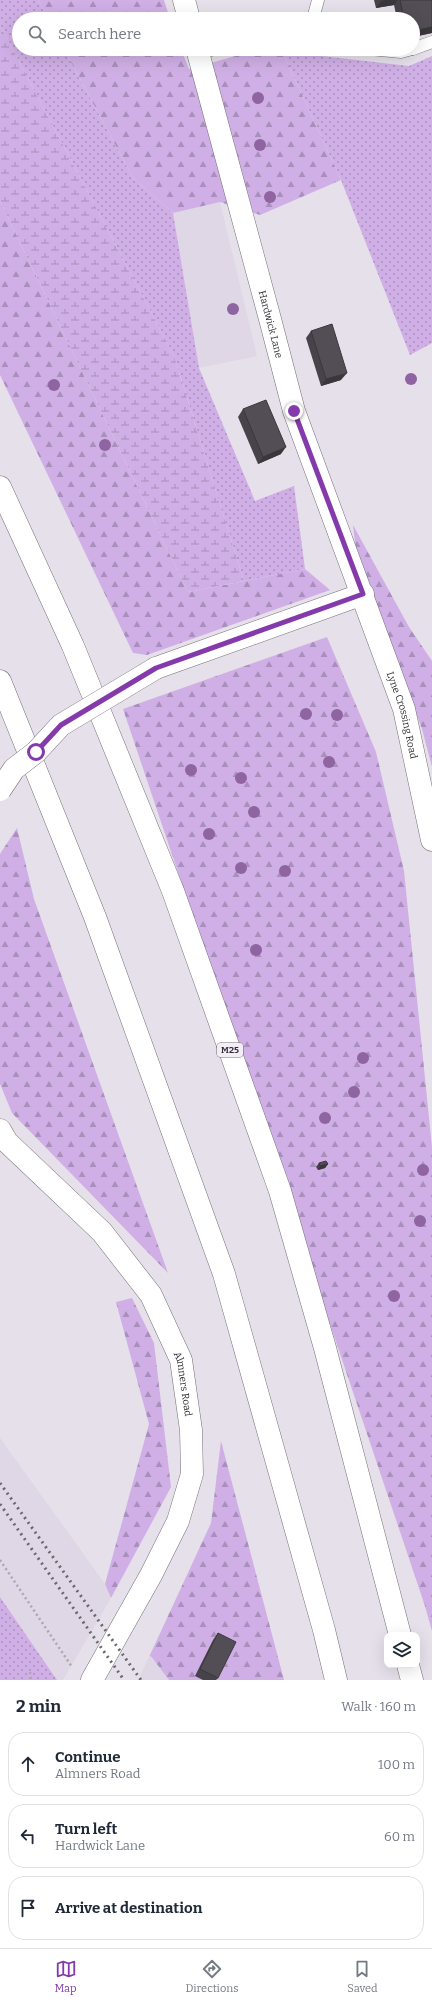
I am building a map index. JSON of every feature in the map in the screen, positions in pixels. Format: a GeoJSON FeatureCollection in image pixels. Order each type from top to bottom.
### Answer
{"type":"FeatureCollection","features":[{"type":"Feature","properties":{"kind":"main road"},"geometry":{"type":"LineString","coordinates":[[184,0],[187,12]]}},
{"type":"Feature","properties":{"kind":"main road","name":"Hardwick Lane"},"geometry":{"type":"LineString","coordinates":[[205,56],[294,411],[363,594]]}},
{"type":"Feature","properties":{"kind":"main road","name":"M25"},"geometry":{"type":"LineString","coordinates":[[0,487],[73,646],[173,891],[280,1191],[324,1348],[399,1632]]}},
{"type":"Feature","properties":{"kind":"main road"},"geometry":{"type":"LineString","coordinates":[[0,790],[14,769],[36,752],[61,725],[156,668],[363,594]]}},
{"type":"Feature","properties":{"kind":"main road","name":"Lyne Crossing Road"},"geometry":{"type":"LineString","coordinates":[[363,594],[404,710],[432,840]]}},
{"type":"Feature","properties":{"kind":"main road"},"geometry":{"type":"LineString","coordinates":[[0,681],[95,917],[224,1274],[324,1630],[336,1680]]}},
{"type":"Feature","properties":{"kind":"main road","name":"Almners Road"},"geometry":{"type":"LineString","coordinates":[[0,1130],[7,1142],[102,1232],[151,1295],[181,1360],[191,1430],[192,1474],[178,1521],[151,1575],[84,1675]]}},
{"type":"Feature","properties":{"kind":"main road"},"geometry":{"type":"LineString","coordinates":[[409,1668],[412,1680]]}},
{"type":"Feature","properties":{"kind":"lane"},"geometry":{"type":"LineString","coordinates":[[314,12],[318,0]]}},
{"type":"Feature","properties":{"kind":"lane"},"geometry":{"type":"LineString","coordinates":[[420,46],[432,42]]}},
{"type":"Feature","properties":{"kind":"path"},"geometry":{"type":"LineString","coordinates":[[0,1560],[84,1675]]}},
{"type":"Feature","properties":{"kind":"path"},"geometry":{"type":"LineString","coordinates":[[30,1672],[31,1680]]}},
{"type":"Feature","properties":{"kind":"shaded area"},"geometry":{"type":"Polygon","coordinates":[[[220,202],[257,356],[199,368],[173,213],[220,202]]]}},
{"type":"Feature","properties":{"kind":"shaded area"},"geometry":{"type":"Polygon","coordinates":[[[0,1438],[105,1584],[111,1598],[63,1680],[57,1680],[0,1597],[0,1438]]]}},
{"type":"Feature","properties":{"kind":"shaded area"},"geometry":{"type":"Polygon","coordinates":[[[150,1655],[169,1680],[138,1680],[150,1655]]]}},
{"type":"Feature","properties":{"kind":"green space"},"geometry":{"type":"Polygon","coordinates":[[[0,0],[38,0],[44,12],[12,12],[12,48],[0,25],[0,0]]]}},
{"type":"Feature","properties":{"kind":"green space"},"geometry":{"type":"Polygon","coordinates":[[[38,0],[164,0],[168,12],[44,12],[38,0]]]}},
{"type":"Feature","properties":{"kind":"green space"},"geometry":{"type":"Polygon","coordinates":[[[0,25],[12,48],[12,56],[16,56],[174,356],[244,581],[188,592],[0,201],[0,25]]]}},
{"type":"Feature","properties":{"kind":"green space"},"geometry":{"type":"Polygon","coordinates":[[[16,56],[68,56],[133,178],[173,213],[199,368],[255,501],[294,486],[305,569],[244,581],[174,356],[16,56]]]}},
{"type":"Feature","properties":{"kind":"green space"},"geometry":{"type":"Polygon","coordinates":[[[68,56],[184,56],[189,69],[235,56],[284,56],[341,180],[260,215],[220,202],[173,213],[133,178],[68,56]]]}},
{"type":"Feature","properties":{"kind":"green space"},"geometry":{"type":"Polygon","coordinates":[[[284,56],[322,56],[409,66],[432,56],[432,343],[410,355],[341,180],[284,56]]]}},
{"type":"Feature","properties":{"kind":"green space"},"geometry":{"type":"Polygon","coordinates":[[[0,201],[188,592],[305,569],[330,590],[147,655],[133,653],[0,375],[0,201]]]}},
{"type":"Feature","properties":{"kind":"green space"},"geometry":{"type":"Polygon","coordinates":[[[353,525],[409,627],[432,661],[432,767],[422,729],[357,559],[353,525]]]}},
{"type":"Feature","properties":{"kind":"green space"},"geometry":{"type":"Polygon","coordinates":[[[327,637],[376,752],[404,871],[432,1147],[432,1631],[425,1606],[123,709],[327,637]]]}},
{"type":"Feature","properties":{"kind":"green space"},"geometry":{"type":"Polygon","coordinates":[[[17,828],[34,899],[168,1273],[12,1113],[0,1084],[0,854],[17,828]]]}},
{"type":"Feature","properties":{"kind":"green space"},"geometry":{"type":"Polygon","coordinates":[[[132,1298],[154,1343],[171,1487],[111,1598],[105,1584],[149,1424],[116,1302],[132,1298]]]}},
{"type":"Feature","properties":{"kind":"green space"},"geometry":{"type":"Polygon","coordinates":[[[221,1441],[284,1680],[169,1680],[150,1655],[211,1523],[221,1441]]]}},
{"type":"Feature","properties":{"kind":"green space"},"geometry":{"type":"Polygon","coordinates":[[[0,1597],[57,1680],[0,1680],[0,1597]]]}},
{"type":"Feature","properties":{"kind":"building"},"geometry":{"type":"Polygon","coordinates":[[[400,0],[432,0],[432,27],[420,30],[420,12],[403,12],[400,0]]]}},
{"type":"Feature","properties":{"kind":"building"},"geometry":{"type":"Polygon","coordinates":[[[332,324],[347,373],[326,379],[311,331],[332,324]]]}},
{"type":"Feature","properties":{"kind":"building"},"geometry":{"type":"Polygon","coordinates":[[[266,400],[286,447],[263,457],[243,409],[266,400]]]}},
{"type":"Feature","properties":{"kind":"building"},"geometry":{"type":"Polygon","coordinates":[[[326,1161],[328,1164],[320,1166],[319,1163],[326,1161]]]}},
{"type":"Feature","properties":{"kind":"building"},"geometry":{"type":"Polygon","coordinates":[[[218,1633],[236,1642],[218,1678],[200,1669],[218,1633]]]}},
{"type":"Feature","properties":{"kind":"railway"},"geometry":{"type":"LineString","coordinates":[[0,1483],[141,1680]]}},
{"type":"Feature","properties":{"kind":"railway"},"geometry":{"type":"LineString","coordinates":[[0,1504],[124,1680]]}},
{"type":"Feature","properties":{"kind":"route"},"geometry":{"type":"LineString","coordinates":[[36,752],[61,725],[156,668],[363,594],[294,411]]}}]}
